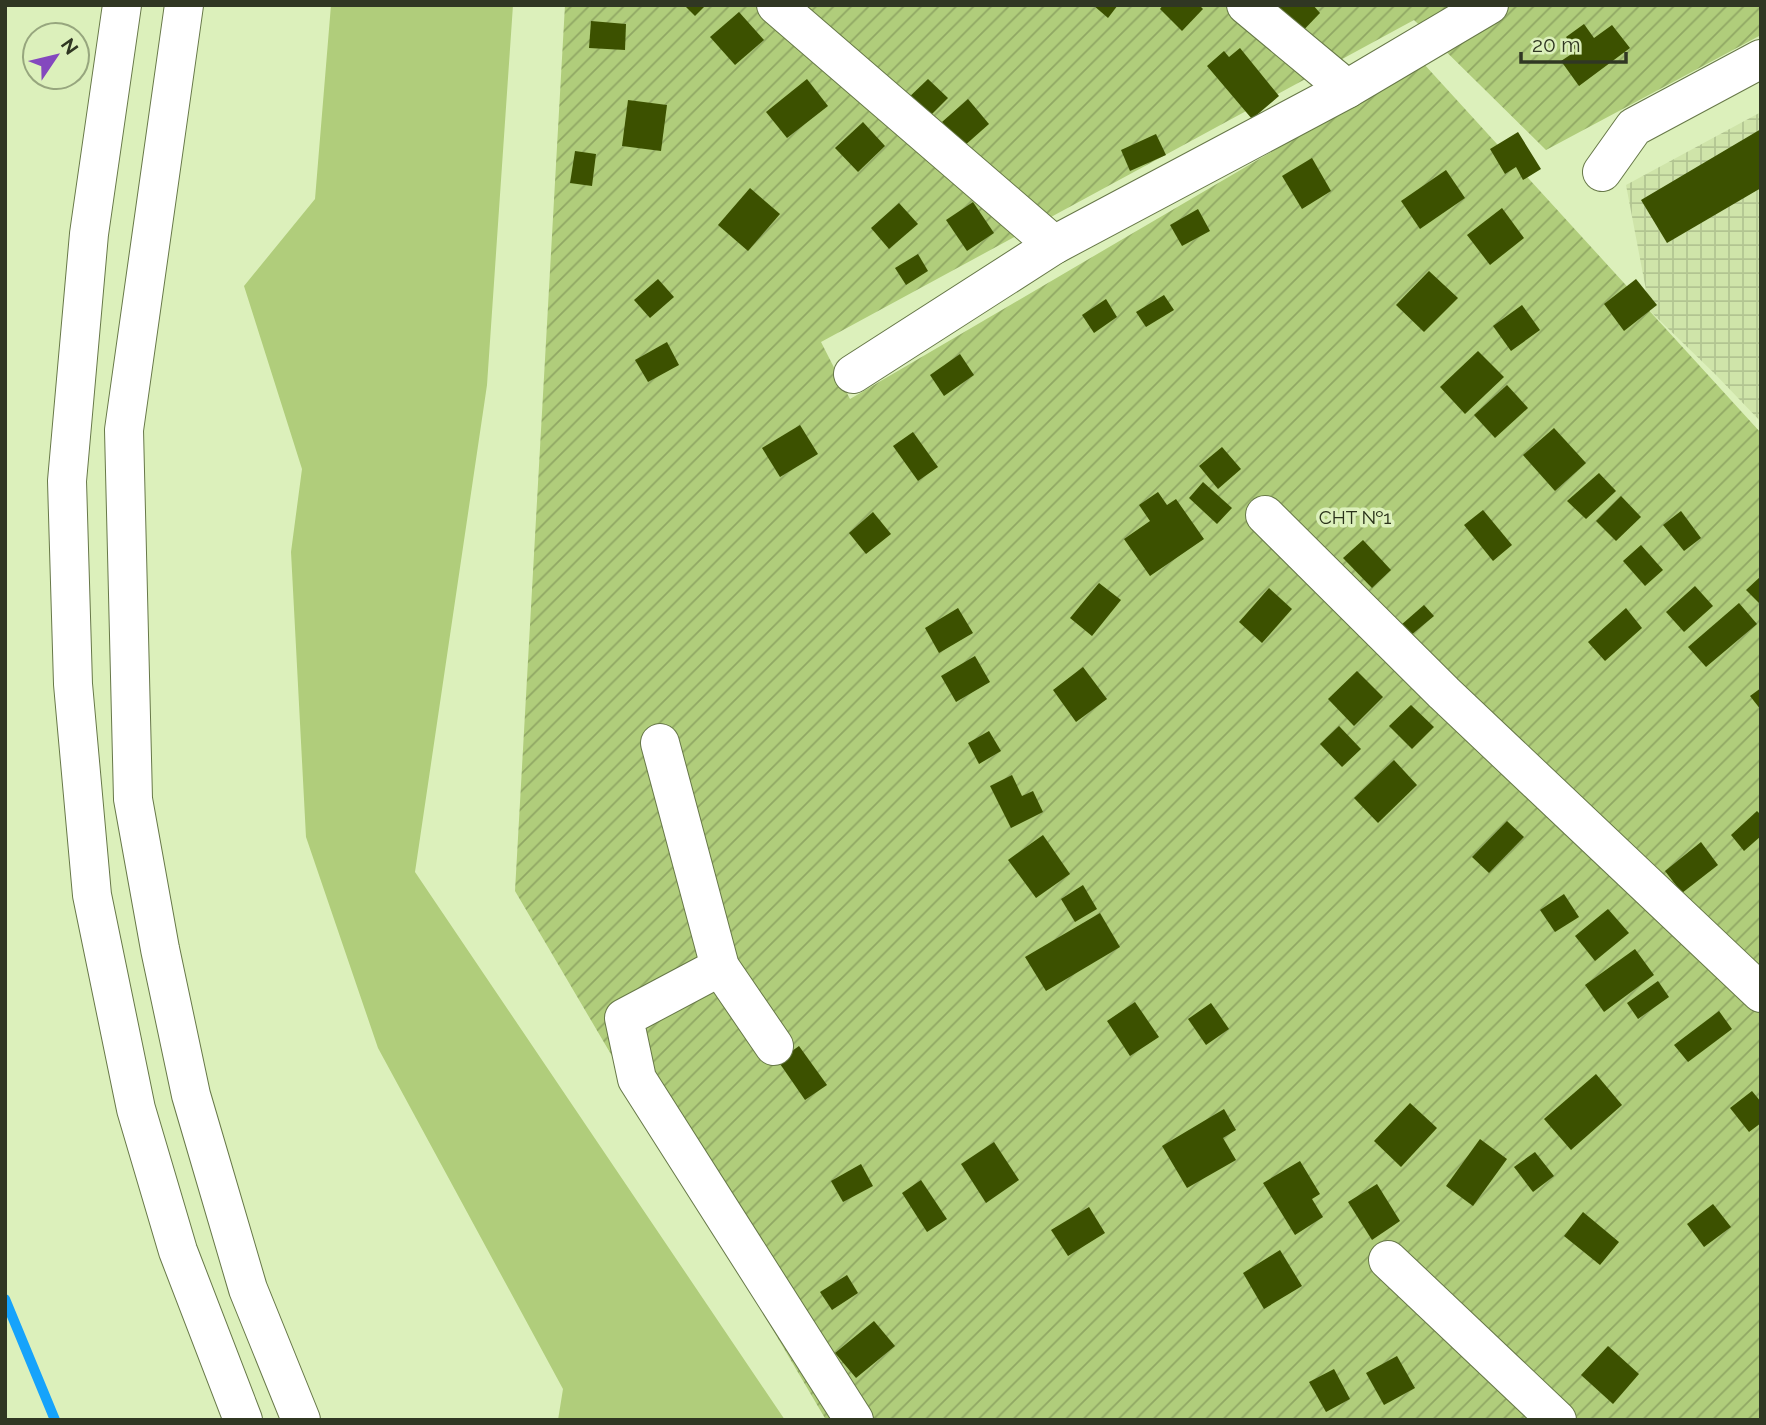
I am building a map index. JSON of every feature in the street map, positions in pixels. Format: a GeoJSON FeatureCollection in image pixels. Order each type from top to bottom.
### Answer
{"type":"FeatureCollection","features":[{"type":"Feature","properties":{"kind":"main road"},"geometry":{"type":"LineString","coordinates":[[122,5],[89,234],[67,481],[73,684],[92,895],[136,1108],[178,1251],[243,1420]]}},
{"type":"Feature","properties":{"kind":"main road"},"geometry":{"type":"LineString","coordinates":[[184,5],[124,430],[132,799],[191,1095],[248,1289],[301,1420]]}},
{"type":"Feature","properties":{"kind":"main road"},"geometry":{"type":"LineString","coordinates":[[776,5],[1054,245]]}},
{"type":"Feature","properties":{"kind":"main road"},"geometry":{"type":"LineString","coordinates":[[1246,5],[1347,89]]}},
{"type":"Feature","properties":{"kind":"main road"},"geometry":{"type":"LineString","coordinates":[[853,374],[1054,245],[1347,89],[1489,5]]}},
{"type":"Feature","properties":{"kind":"main road"},"geometry":{"type":"LineString","coordinates":[[1602,172],[1634,127],[1761,58]]}},
{"type":"Feature","properties":{"kind":"main road"},"geometry":{"type":"LineString","coordinates":[[1265,515],[1444,693],[1761,993]]}},
{"type":"Feature","properties":{"kind":"main road"},"geometry":{"type":"LineString","coordinates":[[660,744],[720,967],[774,1046]]}},
{"type":"Feature","properties":{"kind":"main road"},"geometry":{"type":"LineString","coordinates":[[720,967],[624,1018],[637,1079],[855,1420]]}},
{"type":"Feature","properties":{"kind":"main road"},"geometry":{"type":"LineString","coordinates":[[1388,1260],[1557,1420]]}},
{"type":"Feature","properties":{"kind":"shaded area"},"geometry":{"type":"Polygon","coordinates":[[[1761,112],[1761,422],[1650,311],[1626,185],[1761,112]]]}},
{"type":"Feature","properties":{"kind":"green space"},"geometry":{"type":"Polygon","coordinates":[[[331,5],[513,5],[487,385],[415,872],[785,1420],[558,1420],[563,1389],[378,1048],[306,837],[291,552],[302,469],[244,286],[315,199],[331,5]]]}},
{"type":"Feature","properties":{"kind":"green space","name":"СНТ №1"},"geometry":{"type":"Polygon","coordinates":[[[565,5],[1761,5],[1761,35],[1546,150],[1414,20],[821,342],[850,399],[1423,63],[1761,433],[1761,1420],[826,1420],[515,891],[565,5]]]}},
{"type":"Feature","properties":{"kind":"building"},"geometry":{"type":"Polygon","coordinates":[[[684,5],[706,5],[695,16],[684,5]]]}},
{"type":"Feature","properties":{"kind":"building"},"geometry":{"type":"Polygon","coordinates":[[[1093,5],[1118,5],[1108,18],[1093,5]]]}},
{"type":"Feature","properties":{"kind":"building"},"geometry":{"type":"Polygon","coordinates":[[[1163,5],[1199,5],[1203,9],[1182,31],[1160,9],[1163,5]]]}},
{"type":"Feature","properties":{"kind":"building"},"geometry":{"type":"Polygon","coordinates":[[[1262,5],[1313,5],[1320,13],[1296,38],[1262,5]]]}},
{"type":"Feature","properties":{"kind":"building"},"geometry":{"type":"Polygon","coordinates":[[[739,12],[764,40],[735,65],[710,37],[739,12]]]}},
{"type":"Feature","properties":{"kind":"building"},"geometry":{"type":"Polygon","coordinates":[[[591,21],[626,24],[625,50],[589,48],[591,21]]]}},
{"type":"Feature","properties":{"kind":"building"},"geometry":{"type":"Polygon","coordinates":[[[1584,24],[1594,38],[1612,25],[1630,48],[1579,86],[1561,61],[1576,51],[1566,37],[1584,24]]]}},
{"type":"Feature","properties":{"kind":"building"},"geometry":{"type":"Polygon","coordinates":[[[1240,48],[1279,96],[1252,119],[1207,66],[1224,51],[1229,57],[1240,48]]]}},
{"type":"Feature","properties":{"kind":"building"},"geometry":{"type":"Polygon","coordinates":[[[807,79],[828,106],[787,138],[766,112],[807,79]]]}},
{"type":"Feature","properties":{"kind":"building"},"geometry":{"type":"Polygon","coordinates":[[[928,79],[948,98],[924,122],[904,102],[928,79]]]}},
{"type":"Feature","properties":{"kind":"building"},"geometry":{"type":"Polygon","coordinates":[[[968,99],[989,124],[963,147],[942,122],[968,99]]]}},
{"type":"Feature","properties":{"kind":"building"},"geometry":{"type":"Polygon","coordinates":[[[628,100],[667,105],[661,151],[622,146],[628,100]]]}},
{"type":"Feature","properties":{"kind":"building"},"geometry":{"type":"Polygon","coordinates":[[[863,122],[885,146],[858,172],[835,148],[863,122]]]}},
{"type":"Feature","properties":{"kind":"building"},"geometry":{"type":"Polygon","coordinates":[[[1761,129],[1761,188],[1667,243],[1641,200],[1761,129]]]}},
{"type":"Feature","properties":{"kind":"building"},"geometry":{"type":"Polygon","coordinates":[[[1518,132],[1541,169],[1523,180],[1516,167],[1505,174],[1490,149],[1518,132]]]}},
{"type":"Feature","properties":{"kind":"building"},"geometry":{"type":"Polygon","coordinates":[[[1156,134],[1166,155],[1130,171],[1121,150],[1156,134]]]}},
{"type":"Feature","properties":{"kind":"building"},"geometry":{"type":"Polygon","coordinates":[[[575,151],[596,154],[592,186],[570,183],[575,151]]]}},
{"type":"Feature","properties":{"kind":"building"},"geometry":{"type":"Polygon","coordinates":[[[1312,158],[1331,191],[1302,209],[1282,176],[1312,158]]]}},
{"type":"Feature","properties":{"kind":"building"},"geometry":{"type":"Polygon","coordinates":[[[1446,170],[1465,198],[1420,229],[1401,201],[1446,170]]]}},
{"type":"Feature","properties":{"kind":"building"},"geometry":{"type":"Polygon","coordinates":[[[750,188],[780,214],[748,251],[718,225],[750,188]]]}},
{"type":"Feature","properties":{"kind":"building"},"geometry":{"type":"Polygon","coordinates":[[[973,202],[994,233],[967,251],[946,220],[973,202]]]}},
{"type":"Feature","properties":{"kind":"building"},"geometry":{"type":"Polygon","coordinates":[[[899,203],[918,224],[889,249],[871,228],[899,203]]]}},
{"type":"Feature","properties":{"kind":"building"},"geometry":{"type":"Polygon","coordinates":[[[1502,208],[1524,238],[1490,265],[1467,235],[1502,208]]]}},
{"type":"Feature","properties":{"kind":"building"},"geometry":{"type":"Polygon","coordinates":[[[1198,209],[1210,231],[1182,246],[1170,225],[1198,209]]]}},
{"type":"Feature","properties":{"kind":"building"},"geometry":{"type":"Polygon","coordinates":[[[918,254],[928,271],[906,285],[895,268],[918,254]]]}},
{"type":"Feature","properties":{"kind":"building"},"geometry":{"type":"Polygon","coordinates":[[[1429,271],[1458,298],[1424,332],[1396,305],[1429,271]]]}},
{"type":"Feature","properties":{"kind":"building"},"geometry":{"type":"Polygon","coordinates":[[[658,279],[674,297],[650,318],[634,300],[658,279]]]}},
{"type":"Feature","properties":{"kind":"building"},"geometry":{"type":"Polygon","coordinates":[[[1636,279],[1657,305],[1624,331],[1604,304],[1636,279]]]}},
{"type":"Feature","properties":{"kind":"building"},"geometry":{"type":"Polygon","coordinates":[[[1164,295],[1174,310],[1146,327],[1136,312],[1164,295]]]}},
{"type":"Feature","properties":{"kind":"building"},"geometry":{"type":"Polygon","coordinates":[[[1106,299],[1117,317],[1094,333],[1082,315],[1106,299]]]}},
{"type":"Feature","properties":{"kind":"building"},"geometry":{"type":"Polygon","coordinates":[[[1522,305],[1540,330],[1511,351],[1493,326],[1522,305]]]}},
{"type":"Feature","properties":{"kind":"building"},"geometry":{"type":"Polygon","coordinates":[[[667,342],[679,365],[648,382],[635,360],[667,342]]]}},
{"type":"Feature","properties":{"kind":"building"},"geometry":{"type":"Polygon","coordinates":[[[1478,351],[1504,377],[1465,414],[1440,387],[1478,351]]]}},
{"type":"Feature","properties":{"kind":"building"},"geometry":{"type":"Polygon","coordinates":[[[960,354],[974,375],[944,396],[930,375],[960,354]]]}},
{"type":"Feature","properties":{"kind":"building"},"geometry":{"type":"Polygon","coordinates":[[[1507,385],[1528,408],[1495,438],[1474,415],[1507,385]]]}},
{"type":"Feature","properties":{"kind":"building"},"geometry":{"type":"Polygon","coordinates":[[[800,425],[818,454],[780,477],[762,448],[800,425]]]}},
{"type":"Feature","properties":{"kind":"building"},"geometry":{"type":"Polygon","coordinates":[[[1554,428],[1586,463],[1555,491],[1523,455],[1554,428]]]}},
{"type":"Feature","properties":{"kind":"building"},"geometry":{"type":"Polygon","coordinates":[[[913,432],[938,467],[918,481],[893,446],[913,432]]]}},
{"type":"Feature","properties":{"kind":"building"},"geometry":{"type":"Polygon","coordinates":[[[1222,447],[1241,469],[1218,489],[1199,466],[1222,447]]]}},
{"type":"Feature","properties":{"kind":"building"},"geometry":{"type":"Polygon","coordinates":[[[1599,473],[1616,491],[1586,519],[1567,501],[1599,473]]]}},
{"type":"Feature","properties":{"kind":"building"},"geometry":{"type":"Polygon","coordinates":[[[1203,482],[1232,508],[1217,524],[1189,498],[1203,482]]]}},
{"type":"Feature","properties":{"kind":"building"},"geometry":{"type":"Polygon","coordinates":[[[1158,492],[1167,505],[1176,499],[1204,539],[1150,576],[1124,539],[1150,521],[1139,505],[1158,492]]]}},
{"type":"Feature","properties":{"kind":"building"},"geometry":{"type":"Polygon","coordinates":[[[1621,496],[1641,517],[1616,541],[1596,521],[1621,496]]]}},
{"type":"Feature","properties":{"kind":"building"},"geometry":{"type":"Polygon","coordinates":[[[1483,510],[1512,545],[1493,561],[1464,525],[1483,510]]]}},
{"type":"Feature","properties":{"kind":"building"},"geometry":{"type":"Polygon","coordinates":[[[1681,511],[1701,538],[1684,551],[1663,525],[1681,511]]]}},
{"type":"Feature","properties":{"kind":"building"},"geometry":{"type":"Polygon","coordinates":[[[873,512],[891,534],[866,554],[849,533],[873,512]]]}},
{"type":"Feature","properties":{"kind":"building"},"geometry":{"type":"Polygon","coordinates":[[[1363,540],[1391,570],[1372,588],[1343,558],[1363,540]]]}},
{"type":"Feature","properties":{"kind":"building"},"geometry":{"type":"Polygon","coordinates":[[[1641,545],[1663,570],[1645,586],[1623,561],[1641,545]]]}},
{"type":"Feature","properties":{"kind":"building"},"geometry":{"type":"Polygon","coordinates":[[[1761,576],[1761,605],[1746,590],[1761,576]]]}},
{"type":"Feature","properties":{"kind":"building"},"geometry":{"type":"Polygon","coordinates":[[[1099,583],[1121,600],[1092,636],[1070,618],[1099,583]]]}},
{"type":"Feature","properties":{"kind":"building"},"geometry":{"type":"Polygon","coordinates":[[[1695,586],[1713,606],[1684,632],[1666,612],[1695,586]]]}},
{"type":"Feature","properties":{"kind":"building"},"geometry":{"type":"Polygon","coordinates":[[[1269,588],[1292,609],[1262,643],[1239,622],[1269,588]]]}},
{"type":"Feature","properties":{"kind":"building"},"geometry":{"type":"Polygon","coordinates":[[[1739,603],[1757,624],[1706,667],[1688,647],[1739,603]]]}},
{"type":"Feature","properties":{"kind":"building"},"geometry":{"type":"Polygon","coordinates":[[[1424,605],[1434,616],[1410,636],[1401,625],[1424,605]]]}},
{"type":"Feature","properties":{"kind":"building"},"geometry":{"type":"Polygon","coordinates":[[[958,608],[973,633],[939,653],[925,628],[958,608]]]}},
{"type":"Feature","properties":{"kind":"building"},"geometry":{"type":"Polygon","coordinates":[[[1626,608],[1642,628],[1605,661],[1588,642],[1626,608]]]}},
{"type":"Feature","properties":{"kind":"building"},"geometry":{"type":"Polygon","coordinates":[[[975,656],[990,682],[956,702],[941,676],[975,656]]]}},
{"type":"Feature","properties":{"kind":"building"},"geometry":{"type":"Polygon","coordinates":[[[1083,667],[1107,699],[1076,722],[1053,690],[1083,667]]]}},
{"type":"Feature","properties":{"kind":"building"},"geometry":{"type":"Polygon","coordinates":[[[1357,671],[1383,697],[1354,726],[1328,699],[1357,671]]]}},
{"type":"Feature","properties":{"kind":"building"},"geometry":{"type":"Polygon","coordinates":[[[1761,688],[1761,710],[1750,696],[1761,688]]]}},
{"type":"Feature","properties":{"kind":"building"},"geometry":{"type":"Polygon","coordinates":[[[1411,705],[1434,727],[1412,749],[1389,726],[1411,705]]]}},
{"type":"Feature","properties":{"kind":"building"},"geometry":{"type":"Polygon","coordinates":[[[1339,726],[1361,749],[1342,767],[1320,744],[1339,726]]]}},
{"type":"Feature","properties":{"kind":"building"},"geometry":{"type":"Polygon","coordinates":[[[989,731],[1001,751],[979,764],[968,743],[989,731]]]}},
{"type":"Feature","properties":{"kind":"building"},"geometry":{"type":"Polygon","coordinates":[[[1394,760],[1417,785],[1378,823],[1354,798],[1394,760]]]}},
{"type":"Feature","properties":{"kind":"building"},"geometry":{"type":"Polygon","coordinates":[[[1012,775],[1022,796],[1033,791],[1043,812],[1011,828],[990,786],[1012,775]]]}},
{"type":"Feature","properties":{"kind":"building"},"geometry":{"type":"Polygon","coordinates":[[[1757,811],[1761,815],[1761,836],[1744,851],[1731,835],[1757,811]]]}},
{"type":"Feature","properties":{"kind":"building"},"geometry":{"type":"Polygon","coordinates":[[[1507,821],[1524,837],[1489,873],[1472,857],[1507,821]]]}},
{"type":"Feature","properties":{"kind":"building"},"geometry":{"type":"Polygon","coordinates":[[[1043,835],[1070,874],[1036,898],[1008,860],[1043,835]]]}},
{"type":"Feature","properties":{"kind":"building"},"geometry":{"type":"Polygon","coordinates":[[[1701,842],[1718,865],[1682,893],[1665,871],[1701,842]]]}},
{"type":"Feature","properties":{"kind":"building"},"geometry":{"type":"Polygon","coordinates":[[[1083,885],[1097,909],[1075,922],[1061,899],[1083,885]]]}},
{"type":"Feature","properties":{"kind":"building"},"geometry":{"type":"Polygon","coordinates":[[[1564,894],[1579,917],[1555,932],[1540,910],[1564,894]]]}},
{"type":"Feature","properties":{"kind":"building"},"geometry":{"type":"Polygon","coordinates":[[[1608,909],[1629,933],[1595,961],[1575,936],[1608,909]]]}},
{"type":"Feature","properties":{"kind":"building"},"geometry":{"type":"Polygon","coordinates":[[[1100,913],[1120,947],[1046,991],[1025,957],[1100,913]]]}},
{"type":"Feature","properties":{"kind":"building"},"geometry":{"type":"Polygon","coordinates":[[[1635,949],[1654,975],[1604,1012],[1585,985],[1635,949]]]}},
{"type":"Feature","properties":{"kind":"building"},"geometry":{"type":"Polygon","coordinates":[[[1658,981],[1669,997],[1638,1019],[1627,1003],[1658,981]]]}},
{"type":"Feature","properties":{"kind":"building"},"geometry":{"type":"Polygon","coordinates":[[[1135,1002],[1159,1037],[1130,1056],[1107,1021],[1135,1002]]]}},
{"type":"Feature","properties":{"kind":"building"},"geometry":{"type":"Polygon","coordinates":[[[1211,1003],[1229,1029],[1206,1045],[1188,1019],[1211,1003]]]}},
{"type":"Feature","properties":{"kind":"building"},"geometry":{"type":"Polygon","coordinates":[[[1719,1011],[1732,1029],[1688,1062],[1674,1045],[1719,1011]]]}},
{"type":"Feature","properties":{"kind":"building"},"geometry":{"type":"Polygon","coordinates":[[[799,1046],[827,1085],[805,1100],[778,1061],[799,1046]]]}},
{"type":"Feature","properties":{"kind":"building"},"geometry":{"type":"Polygon","coordinates":[[[1596,1074],[1622,1105],[1571,1150],[1544,1119],[1596,1074]]]}},
{"type":"Feature","properties":{"kind":"building"},"geometry":{"type":"Polygon","coordinates":[[[1752,1091],[1761,1102],[1761,1123],[1749,1132],[1730,1108],[1752,1091]]]}},
{"type":"Feature","properties":{"kind":"building"},"geometry":{"type":"Polygon","coordinates":[[[1410,1103],[1437,1128],[1401,1167],[1374,1141],[1410,1103]]]}},
{"type":"Feature","properties":{"kind":"building"},"geometry":{"type":"Polygon","coordinates":[[[1224,1109],[1236,1130],[1223,1138],[1236,1160],[1187,1188],[1162,1146],[1224,1109]]]}},
{"type":"Feature","properties":{"kind":"building"},"geometry":{"type":"Polygon","coordinates":[[[1480,1139],[1507,1159],[1473,1206],[1446,1186],[1480,1139]]]}},
{"type":"Feature","properties":{"kind":"building"},"geometry":{"type":"Polygon","coordinates":[[[994,1142],[1019,1180],[986,1203],[961,1164],[994,1142]]]}},
{"type":"Feature","properties":{"kind":"building"},"geometry":{"type":"Polygon","coordinates":[[[1535,1152],[1554,1176],[1533,1192],[1514,1167],[1535,1152]]]}},
{"type":"Feature","properties":{"kind":"building"},"geometry":{"type":"Polygon","coordinates":[[[1300,1161],[1320,1194],[1312,1199],[1323,1217],[1295,1235],[1263,1183],[1300,1161]]]}},
{"type":"Feature","properties":{"kind":"building"},"geometry":{"type":"Polygon","coordinates":[[[861,1164],[873,1186],[843,1202],[831,1181],[861,1164]]]}},
{"type":"Feature","properties":{"kind":"building"},"geometry":{"type":"Polygon","coordinates":[[[921,1180],[947,1219],[927,1232],[902,1193],[921,1180]]]}},
{"type":"Feature","properties":{"kind":"building"},"geometry":{"type":"Polygon","coordinates":[[[1377,1184],[1400,1221],[1372,1240],[1348,1202],[1377,1184]]]}},
{"type":"Feature","properties":{"kind":"building"},"geometry":{"type":"Polygon","coordinates":[[[1713,1204],[1731,1227],[1704,1247],[1687,1224],[1713,1204]]]}},
{"type":"Feature","properties":{"kind":"building"},"geometry":{"type":"Polygon","coordinates":[[[1089,1207],[1105,1233],[1068,1256],[1051,1230],[1089,1207]]]}},
{"type":"Feature","properties":{"kind":"building"},"geometry":{"type":"Polygon","coordinates":[[[1583,1212],[1619,1242],[1600,1265],[1564,1236],[1583,1212]]]}},
{"type":"Feature","properties":{"kind":"building"},"geometry":{"type":"Polygon","coordinates":[[[1280,1250],[1302,1286],[1264,1309],[1243,1273],[1280,1250]]]}},
{"type":"Feature","properties":{"kind":"building"},"geometry":{"type":"Polygon","coordinates":[[[847,1275],[858,1293],[832,1310],[820,1292],[847,1275]]]}},
{"type":"Feature","properties":{"kind":"building"},"geometry":{"type":"Polygon","coordinates":[[[874,1321],[895,1346],[856,1378],[835,1353],[874,1321]]]}},
{"type":"Feature","properties":{"kind":"building"},"geometry":{"type":"Polygon","coordinates":[[[1608,1346],[1639,1374],[1613,1404],[1581,1375],[1608,1346]]]}},
{"type":"Feature","properties":{"kind":"building"},"geometry":{"type":"Polygon","coordinates":[[[1397,1356],[1415,1388],[1384,1405],[1366,1373],[1397,1356]]]}},
{"type":"Feature","properties":{"kind":"building"},"geometry":{"type":"Polygon","coordinates":[[[1334,1369],[1350,1399],[1326,1412],[1309,1382],[1334,1369]]]}},
{"type":"Feature","properties":{"kind":"waterway"},"geometry":{"type":"LineString","coordinates":[[5,1299],[55,1420]]}}]}
